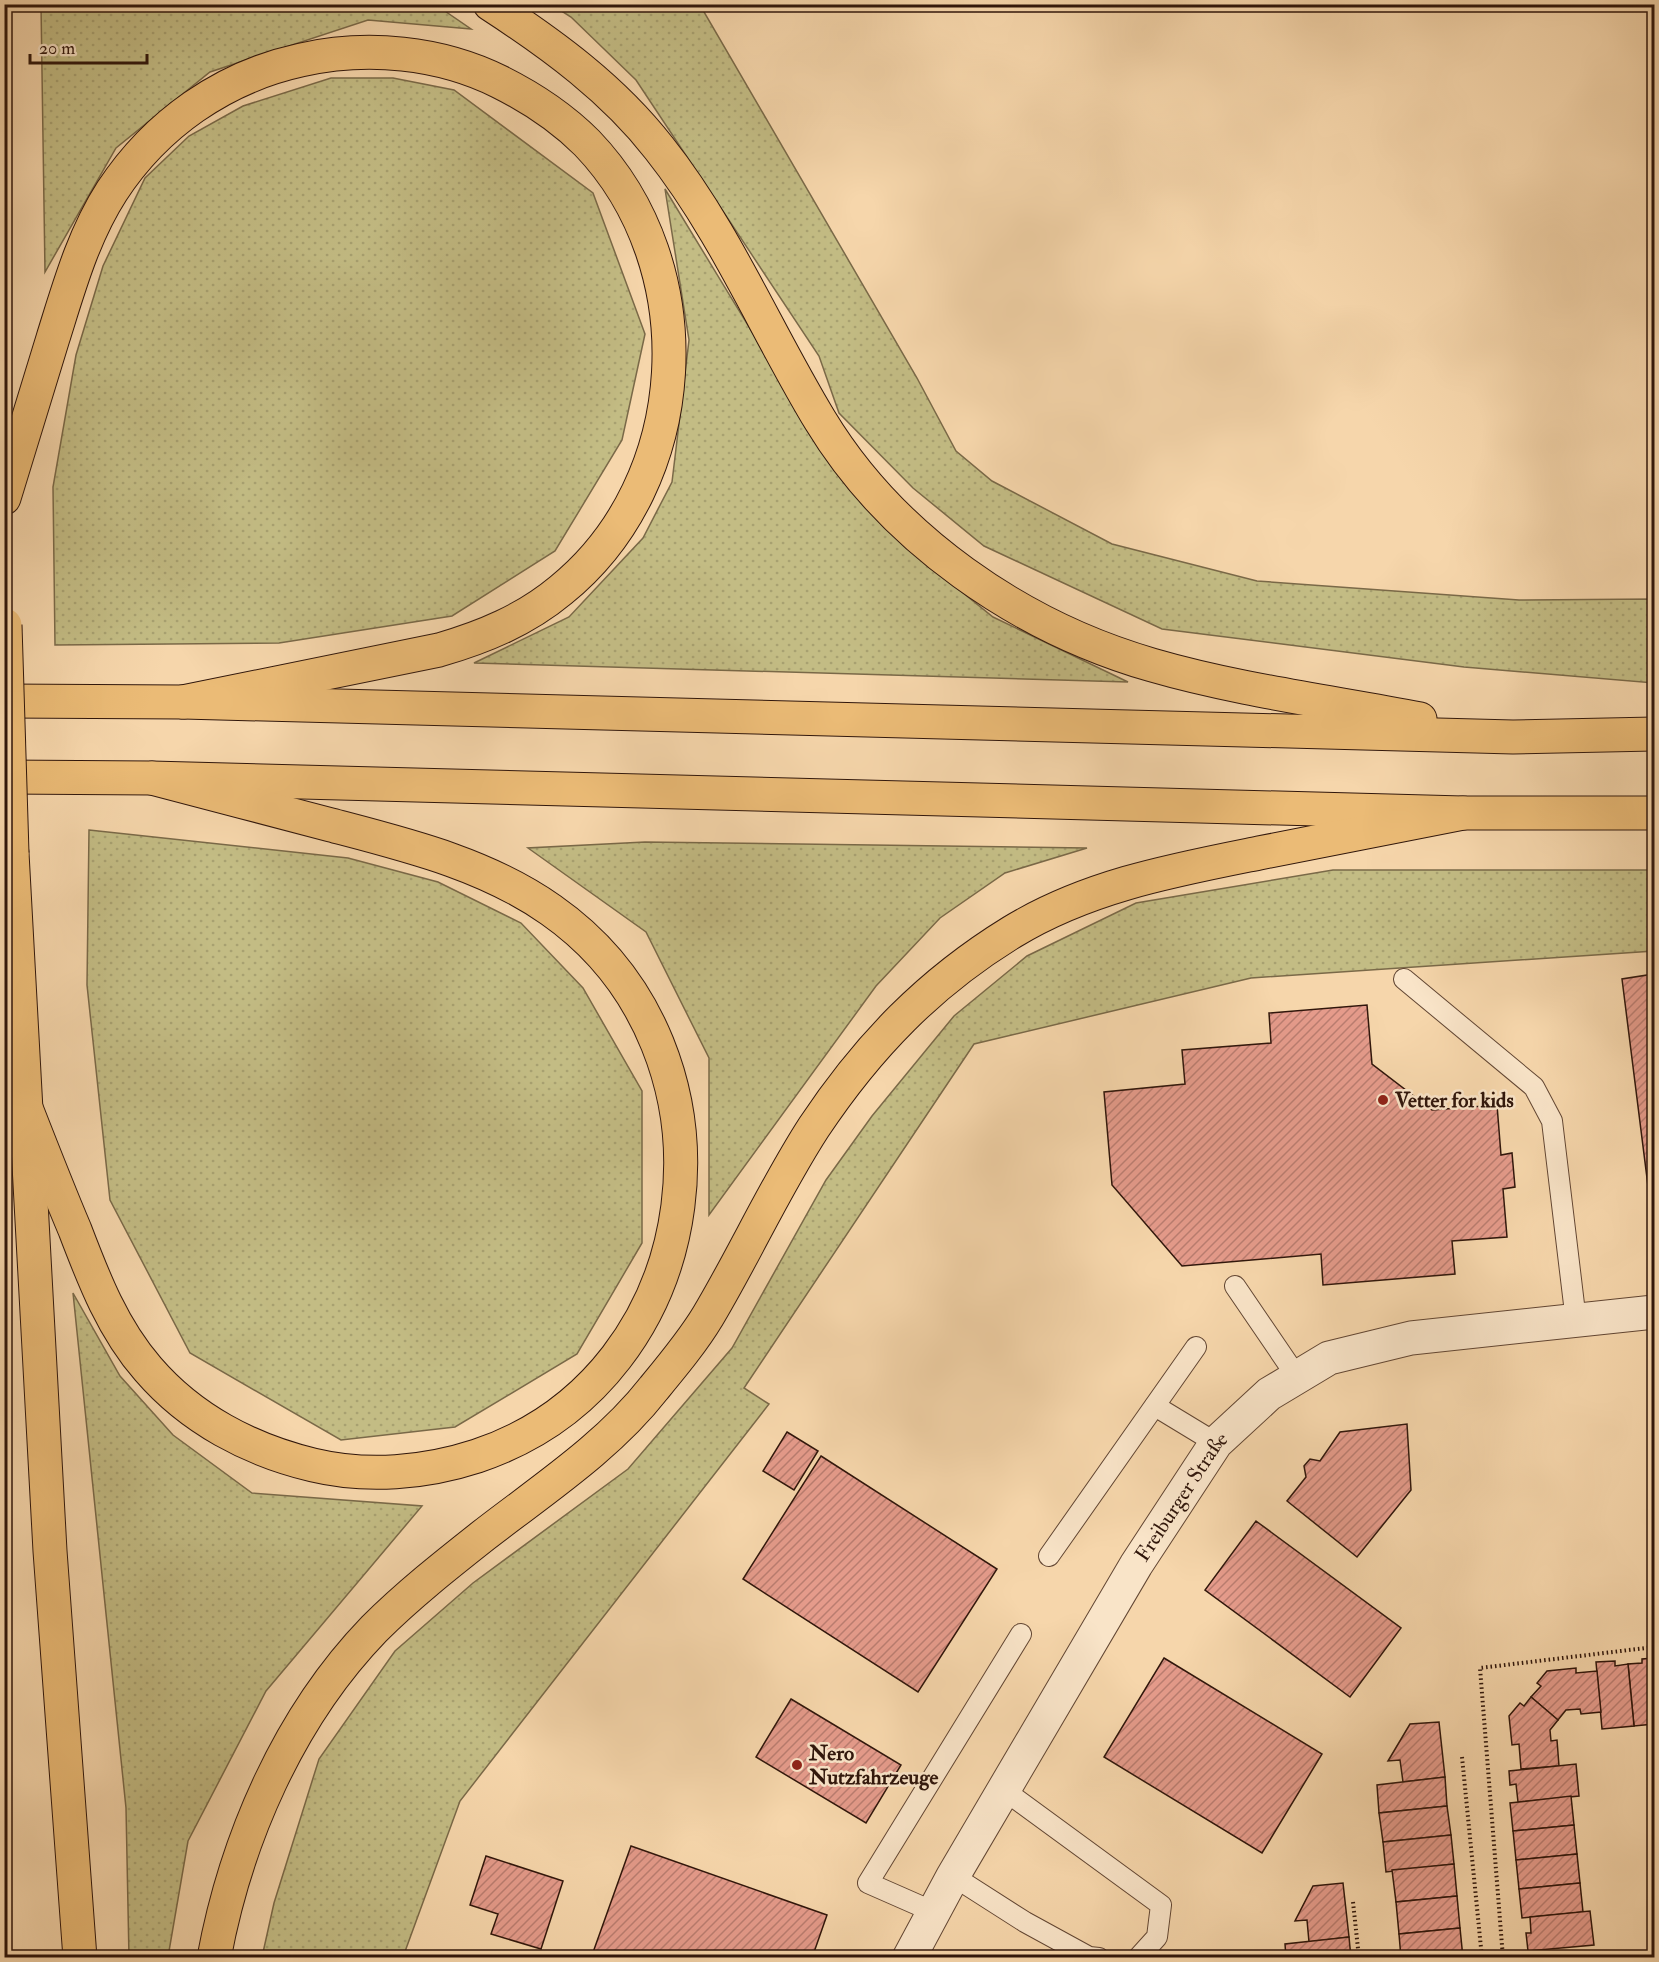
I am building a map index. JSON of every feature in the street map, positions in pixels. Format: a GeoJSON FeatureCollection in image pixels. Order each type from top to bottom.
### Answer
{"type":"FeatureCollection","features":[{"type":"Feature","properties":{"kind":"highway"},"geometry":{"type":"LineString","coordinates":[[490,4],[554,47],[596,82],[658,147],[710,223],[821,422],[886,504],[924,540],[965,573],[1008,602],[1054,627],[1103,648],[1153,665],[1513,737]]}},
{"type":"Feature","properties":{"kind":"highway"},"geometry":{"type":"LineString","coordinates":[[4,498],[72,276],[96,217],[118,182],[150,142],[172,122],[206,98],[263,71],[324,55],[366,52],[408,55],[448,62],[495,80],[523,94],[556,116],[587,143],[611,173],[632,206],[649,241],[664,298],[670,358],[667,398],[656,447],[629,512],[609,541],[561,591],[504,628],[472,641],[440,650],[183,702]]}},
{"type":"Feature","properties":{"kind":"highway"},"geometry":{"type":"LineString","coordinates":[[4,612],[12,853],[50,1551],[81,1958]]}},
{"type":"Feature","properties":{"kind":"highway"},"geometry":{"type":"LineString","coordinates":[[4,701],[183,702],[1513,737],[1654,734]]}},
{"type":"Feature","properties":{"kind":"highway"},"geometry":{"type":"LineString","coordinates":[[4,777],[152,778],[1463,813],[1654,813]]}},
{"type":"Feature","properties":{"kind":"highway"},"geometry":{"type":"LineString","coordinates":[[26,1108],[104,1303],[124,1338],[149,1370],[178,1399],[211,1423],[246,1443],[294,1461],[326,1468],[369,1473],[412,1471],[455,1463],[485,1453],[534,1430],[570,1406],[601,1376],[628,1342],[650,1304],[666,1264],[677,1222],[682,1179],[681,1136],[675,1094],[662,1052],[643,1013],[619,977],[591,944],[552,910],[501,881],[451,860],[399,843],[152,778]]}},
{"type":"Feature","properties":{"kind":"highway"},"geometry":{"type":"LineString","coordinates":[[214,1958],[230,1890],[272,1780],[302,1725],[330,1682],[373,1630],[425,1582],[581,1460],[638,1409],[705,1320],[813,1129],[856,1070],[902,1015],[956,970],[1014,931],[1102,890],[1194,866],[1463,813]]}},
{"type":"Feature","properties":{"kind":"street","name":"Freiburger Straße"},"geometry":{"type":"LineString","coordinates":[[909,1958],[953,1876],[1136,1565],[1216,1443],[1269,1394],[1329,1358],[1411,1338],[1654,1312]]}},
{"type":"Feature","properties":{"kind":"lane"},"geometry":{"type":"LineString","coordinates":[[1404,979],[1534,1087],[1552,1121],[1576,1321]]}},
{"type":"Feature","properties":{"kind":"lane"},"geometry":{"type":"LineString","coordinates":[[1235,1286],[1298,1377]]}},
{"type":"Feature","properties":{"kind":"lane"},"geometry":{"type":"LineString","coordinates":[[1049,1556],[1196,1347]]}},
{"type":"Feature","properties":{"kind":"lane"},"geometry":{"type":"LineString","coordinates":[[1155,1406],[1216,1443]]}},
{"type":"Feature","properties":{"kind":"lane"},"geometry":{"type":"LineString","coordinates":[[934,1912],[868,1883],[1021,1634]]}},
{"type":"Feature","properties":{"kind":"lane"},"geometry":{"type":"LineString","coordinates":[[1004,1790],[1161,1905],[1156,1937],[1138,1958]]}},
{"type":"Feature","properties":{"kind":"lane"},"geometry":{"type":"LineString","coordinates":[[953,1876],[1034,1927],[1089,1957],[1100,1958]]}},
{"type":"Feature","properties":{"kind":"path"},"geometry":{"type":"LineString","coordinates":[[1503,1958],[1480,1668],[1654,1647]]}},
{"type":"Feature","properties":{"kind":"path"},"geometry":{"type":"LineString","coordinates":[[1462,1757],[1482,1958]]}},
{"type":"Feature","properties":{"kind":"path"},"geometry":{"type":"LineString","coordinates":[[1353,1902],[1359,1958]]}},
{"type":"Feature","properties":{"kind":"shaded area"},"geometry":{"type":"Polygon","coordinates":[[[41,5],[436,5],[471,29],[368,20],[210,72],[116,148],[45,272],[41,5]]]}},
{"type":"Feature","properties":{"kind":"shaded area"},"geometry":{"type":"Polygon","coordinates":[[[552,5],[700,5],[917,378],[956,451],[992,481],[1112,544],[1257,581],[1519,600],[1654,599],[1654,683],[1464,667],[1162,629],[984,546],[913,488],[839,413],[819,356],[636,80],[571,17],[552,5]]]}},
{"type":"Feature","properties":{"kind":"shaded area"},"geometry":{"type":"Polygon","coordinates":[[[331,78],[393,78],[454,90],[593,193],[645,334],[622,440],[555,551],[452,616],[279,643],[55,645],[53,487],[76,355],[103,266],[145,178],[189,136],[243,106],[331,78]]]}},
{"type":"Feature","properties":{"kind":"shaded area"},"geometry":{"type":"Polygon","coordinates":[[[665,189],[777,373],[904,545],[993,617],[1128,682],[474,663],[569,617],[643,538],[672,482],[689,340],[665,189]]]}},
{"type":"Feature","properties":{"kind":"shaded area"},"geometry":{"type":"Polygon","coordinates":[[[89,830],[348,858],[438,882],[521,923],[583,988],[642,1091],[642,1243],[577,1354],[455,1427],[341,1440],[190,1353],[110,1200],[87,985],[89,830]]]}},
{"type":"Feature","properties":{"kind":"shaded area"},"geometry":{"type":"Polygon","coordinates":[[[645,842],[1087,848],[1005,873],[940,918],[876,986],[709,1215],[709,1058],[646,932],[528,848],[645,842]]]}},
{"type":"Feature","properties":{"kind":"shaded area"},"geometry":{"type":"Polygon","coordinates":[[[1333,870],[1654,870],[1654,951],[1251,978],[974,1044],[744,1388],[769,1404],[460,1801],[403,1957],[262,1957],[274,1903],[319,1759],[395,1651],[473,1583],[628,1469],[732,1348],[826,1180],[872,1116],[954,1016],[1027,956],[1136,903],[1333,870]]]}},
{"type":"Feature","properties":{"kind":"shaded area"},"geometry":{"type":"Polygon","coordinates":[[[73,1293],[120,1376],[173,1435],[252,1493],[422,1506],[266,1691],[188,1841],[168,1957],[129,1957],[126,1808],[73,1293]]]}},
{"type":"Feature","properties":{"kind":"building"},"geometry":{"type":"Polygon","coordinates":[[[1654,974],[1654,1193],[1649,1194],[1622,979],[1654,974]]]}},
{"type":"Feature","properties":{"kind":"building"},"geometry":{"type":"Polygon","coordinates":[[[1367,1005],[1372,1064],[1432,1110],[1497,1105],[1501,1155],[1512,1153],[1515,1187],[1503,1189],[1507,1237],[1452,1241],[1455,1274],[1323,1285],[1321,1254],[1182,1266],[1112,1185],[1104,1092],[1185,1084],[1182,1050],[1271,1043],[1269,1013],[1367,1005]]]}},
{"type":"Feature","properties":{"kind":"building"},"geometry":{"type":"Polygon","coordinates":[[[1407,1424],[1411,1490],[1357,1557],[1287,1501],[1306,1477],[1304,1466],[1310,1459],[1320,1461],[1340,1432],[1407,1424]]]}},
{"type":"Feature","properties":{"kind":"building"},"geometry":{"type":"Polygon","coordinates":[[[787,1432],[818,1451],[794,1490],[763,1471],[787,1432]]]}},
{"type":"Feature","properties":{"kind":"building"},"geometry":{"type":"Polygon","coordinates":[[[821,1456],[997,1569],[918,1692],[743,1579],[821,1456]]]}},
{"type":"Feature","properties":{"kind":"building"},"geometry":{"type":"Polygon","coordinates":[[[1256,1521],[1401,1628],[1350,1697],[1205,1590],[1256,1521]]]}},
{"type":"Feature","properties":{"kind":"building"},"geometry":{"type":"Polygon","coordinates":[[[1164,1658],[1322,1754],[1262,1853],[1104,1757],[1164,1658]]]}},
{"type":"Feature","properties":{"kind":"building"},"geometry":{"type":"Polygon","coordinates":[[[1654,1658],[1654,1724],[1634,1726],[1628,1664],[1642,1663],[1642,1659],[1654,1658]]]}},
{"type":"Feature","properties":{"kind":"building"},"geometry":{"type":"Polygon","coordinates":[[[1615,1661],[1615,1666],[1628,1664],[1634,1726],[1602,1729],[1596,1662],[1615,1661]]]}},
{"type":"Feature","properties":{"kind":"building"},"geometry":{"type":"Polygon","coordinates":[[[1576,1668],[1576,1673],[1597,1671],[1601,1712],[1581,1714],[1580,1709],[1566,1710],[1558,1720],[1531,1697],[1541,1686],[1537,1683],[1547,1671],[1576,1668]]]}},
{"type":"Feature","properties":{"kind":"building"},"geometry":{"type":"Polygon","coordinates":[[[1531,1697],[1558,1720],[1550,1730],[1551,1741],[1557,1740],[1559,1766],[1521,1769],[1519,1744],[1512,1745],[1509,1716],[1520,1703],[1524,1706],[1531,1697]]]}},
{"type":"Feature","properties":{"kind":"building"},"geometry":{"type":"Polygon","coordinates":[[[791,1699],[901,1765],[866,1823],[756,1757],[791,1699]]]}},
{"type":"Feature","properties":{"kind":"building"},"geometry":{"type":"Polygon","coordinates":[[[1439,1722],[1445,1777],[1403,1782],[1400,1760],[1388,1761],[1410,1724],[1439,1722]]]}},
{"type":"Feature","properties":{"kind":"building"},"geometry":{"type":"Polygon","coordinates":[[[1576,1764],[1579,1796],[1518,1802],[1516,1784],[1510,1785],[1509,1771],[1576,1764]]]}},
{"type":"Feature","properties":{"kind":"building"},"geometry":{"type":"Polygon","coordinates":[[[1445,1777],[1447,1806],[1379,1813],[1377,1785],[1445,1777]]]}},
{"type":"Feature","properties":{"kind":"building"},"geometry":{"type":"Polygon","coordinates":[[[1571,1796],[1574,1825],[1513,1831],[1510,1803],[1571,1796]]]}},
{"type":"Feature","properties":{"kind":"building"},"geometry":{"type":"Polygon","coordinates":[[[1447,1806],[1451,1835],[1383,1842],[1379,1813],[1447,1806]]]}},
{"type":"Feature","properties":{"kind":"building"},"geometry":{"type":"Polygon","coordinates":[[[1574,1825],[1577,1854],[1516,1860],[1513,1831],[1574,1825]]]}},
{"type":"Feature","properties":{"kind":"building"},"geometry":{"type":"Polygon","coordinates":[[[1451,1835],[1454,1864],[1386,1872],[1383,1842],[1451,1835]]]}},
{"type":"Feature","properties":{"kind":"building"},"geometry":{"type":"Polygon","coordinates":[[[631,1846],[827,1915],[812,1958],[591,1958],[631,1846]]]}},
{"type":"Feature","properties":{"kind":"building"},"geometry":{"type":"Polygon","coordinates":[[[1577,1854],[1580,1883],[1519,1889],[1516,1860],[1577,1854]]]}},
{"type":"Feature","properties":{"kind":"building"},"geometry":{"type":"Polygon","coordinates":[[[486,1856],[563,1881],[541,1949],[491,1934],[498,1914],[470,1905],[486,1856]]]}},
{"type":"Feature","properties":{"kind":"building"},"geometry":{"type":"Polygon","coordinates":[[[1454,1864],[1457,1896],[1396,1902],[1392,1870],[1454,1864]]]}},
{"type":"Feature","properties":{"kind":"building"},"geometry":{"type":"Polygon","coordinates":[[[1343,1883],[1349,1937],[1309,1942],[1307,1920],[1295,1921],[1313,1886],[1343,1883]]]}},
{"type":"Feature","properties":{"kind":"building"},"geometry":{"type":"Polygon","coordinates":[[[1580,1883],[1583,1912],[1522,1918],[1519,1889],[1580,1883]]]}},
{"type":"Feature","properties":{"kind":"building"},"geometry":{"type":"Polygon","coordinates":[[[1457,1896],[1460,1928],[1399,1934],[1396,1902],[1457,1896]]]}},
{"type":"Feature","properties":{"kind":"building"},"geometry":{"type":"Polygon","coordinates":[[[1590,1911],[1594,1945],[1528,1951],[1526,1933],[1531,1933],[1530,1917],[1590,1911]]]}},
{"type":"Feature","properties":{"kind":"building"},"geometry":{"type":"Polygon","coordinates":[[[1460,1928],[1463,1958],[1401,1958],[1399,1934],[1460,1928]]]}},
{"type":"Feature","properties":{"kind":"building"},"geometry":{"type":"Polygon","coordinates":[[[1349,1937],[1351,1958],[1286,1958],[1285,1944],[1349,1937]]]}},
{"type":"Feature","properties":{"kind":"place","name":"Vetter for kids"},"geometry":{"type":"Point","coordinates":[1383,1100]}},
{"type":"Feature","properties":{"kind":"place","name":"Nero Nutzfahrzeuge"},"geometry":{"type":"Point","coordinates":[797,1765]}}]}
